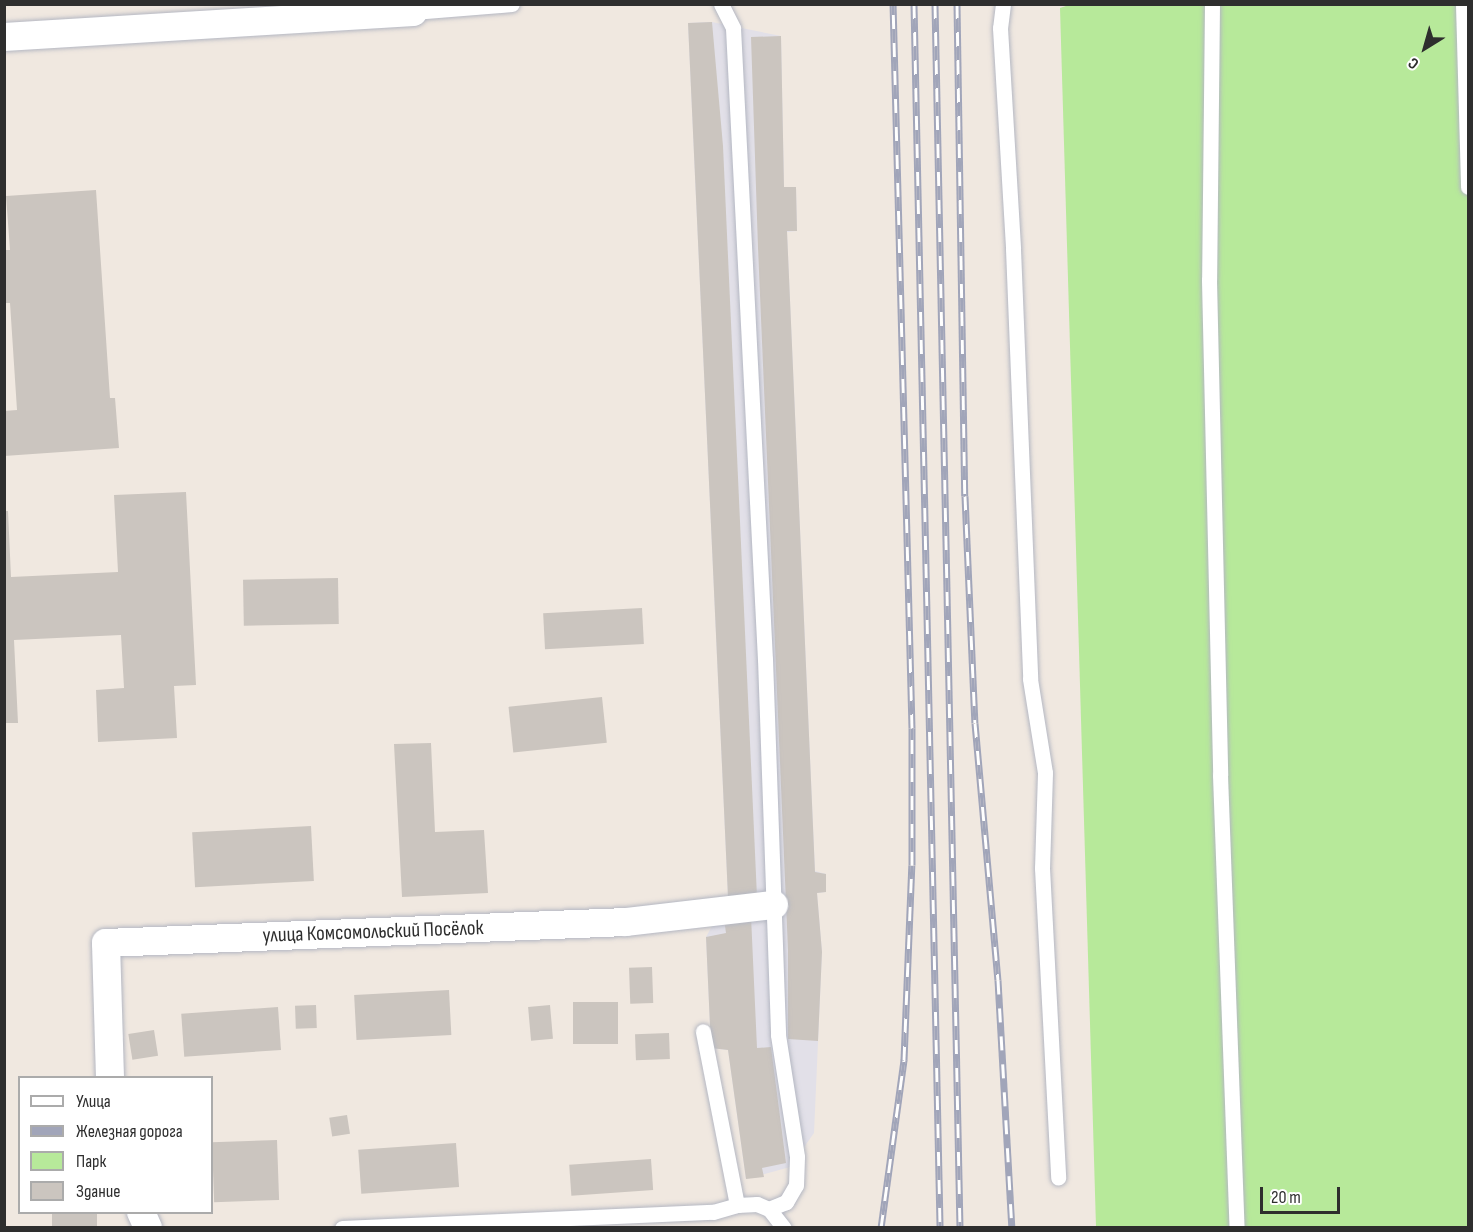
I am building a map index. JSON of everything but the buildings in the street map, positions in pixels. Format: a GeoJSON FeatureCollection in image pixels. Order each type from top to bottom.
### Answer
{"type":"FeatureCollection","features":[{"type":"Feature","properties":{"kind":"street"},"geometry":{"type":"LineString","coordinates":[[4,37],[414,8]]}},
{"type":"Feature","properties":{"kind":"street","name":"улица Комсомольский Посёлок"},"geometry":{"type":"LineString","coordinates":[[110,1076],[106,944],[626,922],[774,905]]}},
{"type":"Feature","properties":{"kind":"lane"},"geometry":{"type":"LineString","coordinates":[[414,8],[512,4]]}},
{"type":"Feature","properties":{"kind":"lane"},"geometry":{"type":"LineString","coordinates":[[1003,4],[1000,28],[1013,249],[1030,679],[1046,773],[1042,868],[1058,1178]]}},
{"type":"Feature","properties":{"kind":"lane"},"geometry":{"type":"LineString","coordinates":[[1212,4],[1210,292],[1220,775],[1237,1227]]}},
{"type":"Feature","properties":{"kind":"lane"},"geometry":{"type":"LineString","coordinates":[[1463,4],[1468,187]]}},
{"type":"Feature","properties":{"kind":"lane"},"geometry":{"type":"LineString","coordinates":[[723,6],[734,40],[765,659],[778,1035],[797,1157],[796,1185],[786,1202],[769,1209]]}},
{"type":"Feature","properties":{"kind":"lane"},"geometry":{"type":"LineString","coordinates":[[703,1031],[737,1205]]}},
{"type":"Feature","properties":{"kind":"lane"},"geometry":{"type":"LineString","coordinates":[[342,1227],[713,1212],[737,1205],[757,1204],[769,1209],[784,1227]]}},
{"type":"Feature","properties":{"kind":"shaded area"},"geometry":{"type":"Polygon","coordinates":[[[712,22],[781,36],[784,187],[796,187],[797,231],[787,232],[815,871],[826,874],[826,892],[817,893],[822,952],[814,1133],[790,1167],[746,1179],[728,1050],[711,1048],[706,937],[728,897],[688,23],[712,22]]]}},
{"type":"Feature","properties":{"kind":"green space"},"geometry":{"type":"Polygon","coordinates":[[[1072,4],[1468,5],[1468,1227],[1096,1227],[1060,8],[1072,4]]]}},
{"type":"Feature","properties":{"kind":"railway"},"geometry":{"type":"LineString","coordinates":[[881,1228],[904,1060],[912,865],[912,728],[893,4]]}},
{"type":"Feature","properties":{"kind":"railway"},"geometry":{"type":"LineString","coordinates":[[914,4],[940,1228]]}},
{"type":"Feature","properties":{"kind":"railway"},"geometry":{"type":"LineString","coordinates":[[935,4],[960,1228]]}},
{"type":"Feature","properties":{"kind":"railway"},"geometry":{"type":"LineString","coordinates":[[957,4],[965,496],[975,723],[998,980],[1012,1228]]}}]}
